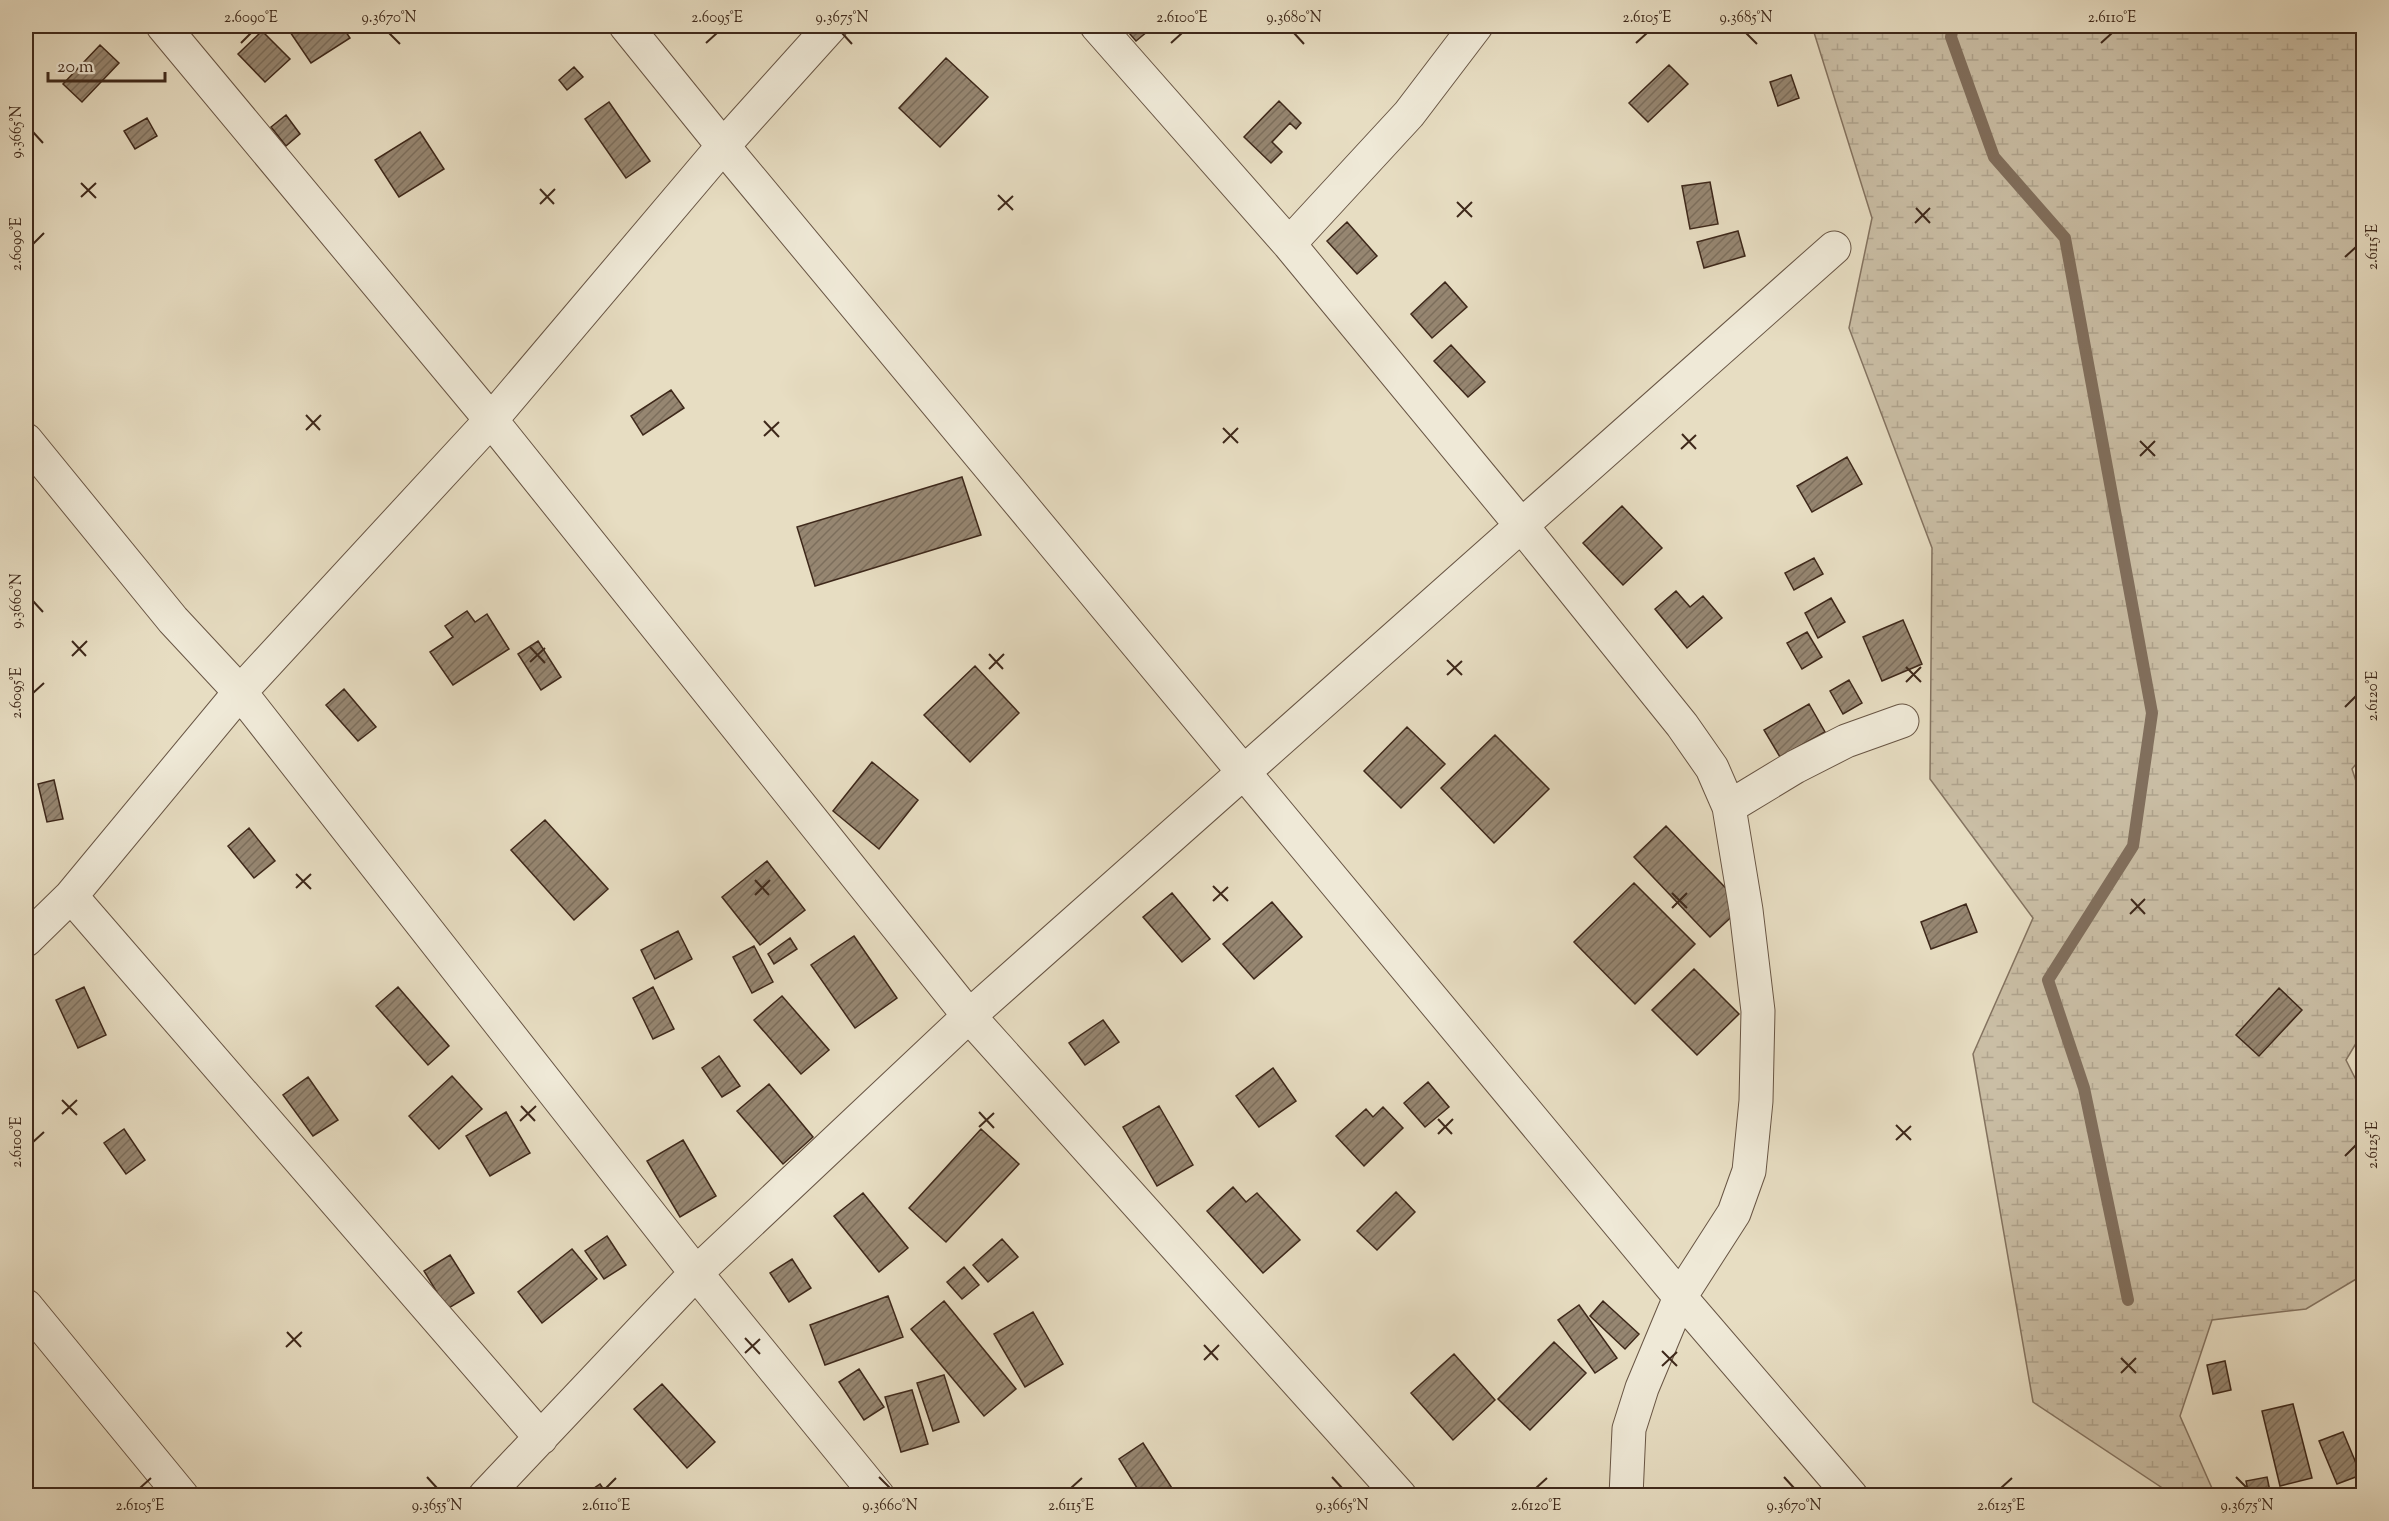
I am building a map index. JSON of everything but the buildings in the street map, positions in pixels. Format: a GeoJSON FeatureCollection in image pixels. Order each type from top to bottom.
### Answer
{"type":"FeatureCollection","features":[{"type":"Feature","properties":{"kind":"street"},"geometry":{"type":"LineString","coordinates":[[163,26],[491,420],[969,1016],[1400,1496]]}},
{"type":"Feature","properties":{"kind":"street"},"geometry":{"type":"LineString","coordinates":[[626,26],[723,146],[1680,1297],[1851,1496]]}},
{"type":"Feature","properties":{"kind":"street"},"geometry":{"type":"LineString","coordinates":[[26,939],[71,896],[240,692],[491,420],[723,146],[831,26]]}},
{"type":"Feature","properties":{"kind":"street"},"geometry":{"type":"LineString","coordinates":[[1097,26],[1289,244],[1521,525],[1682,725],[1712,768],[1729,807],[1746,910],[1758,1011],[1756,1101],[1749,1171],[1734,1213],[1680,1297],[1642,1388],[1629,1429],[1626,1496]]}},
{"type":"Feature","properties":{"kind":"street"},"geometry":{"type":"LineString","coordinates":[[1289,244],[1408,114],[1476,26]]}},
{"type":"Feature","properties":{"kind":"street"},"geometry":{"type":"LineString","coordinates":[[485,1496],[696,1273],[969,1016],[1834,248]]}},
{"type":"Feature","properties":{"kind":"street"},"geometry":{"type":"LineString","coordinates":[[26,440],[173,620],[240,692],[696,1273],[878,1496]]}},
{"type":"Feature","properties":{"kind":"street"},"geometry":{"type":"LineString","coordinates":[[1729,807],[1795,767],[1846,741],[1902,721]]}},
{"type":"Feature","properties":{"kind":"street"},"geometry":{"type":"LineString","coordinates":[[71,896],[541,1438]]}},
{"type":"Feature","properties":{"kind":"street"},"geometry":{"type":"LineString","coordinates":[[26,1306],[182,1496]]}},
{"type":"Feature","properties":{"kind":"green space"},"geometry":{"type":"Polygon","coordinates":[[[1812,26],[2363,26],[2364,754],[2352,769],[2364,806],[2364,1030],[2346,1060],[2363,1094],[2363,1275],[2306,1309],[2212,1320],[2180,1416],[2215,1495],[2173,1495],[2033,1402],[1973,1054],[2033,918],[1930,779],[1932,548],[1849,328],[1872,218],[1812,26]]]}},
{"type":"Feature","properties":{"kind":"waterway"},"geometry":{"type":"LineString","coordinates":[[1953,26],[1951,37],[1994,157],[2065,238],[2152,713],[2133,846],[2048,980],[2084,1088],[2128,1300]]}}]}
